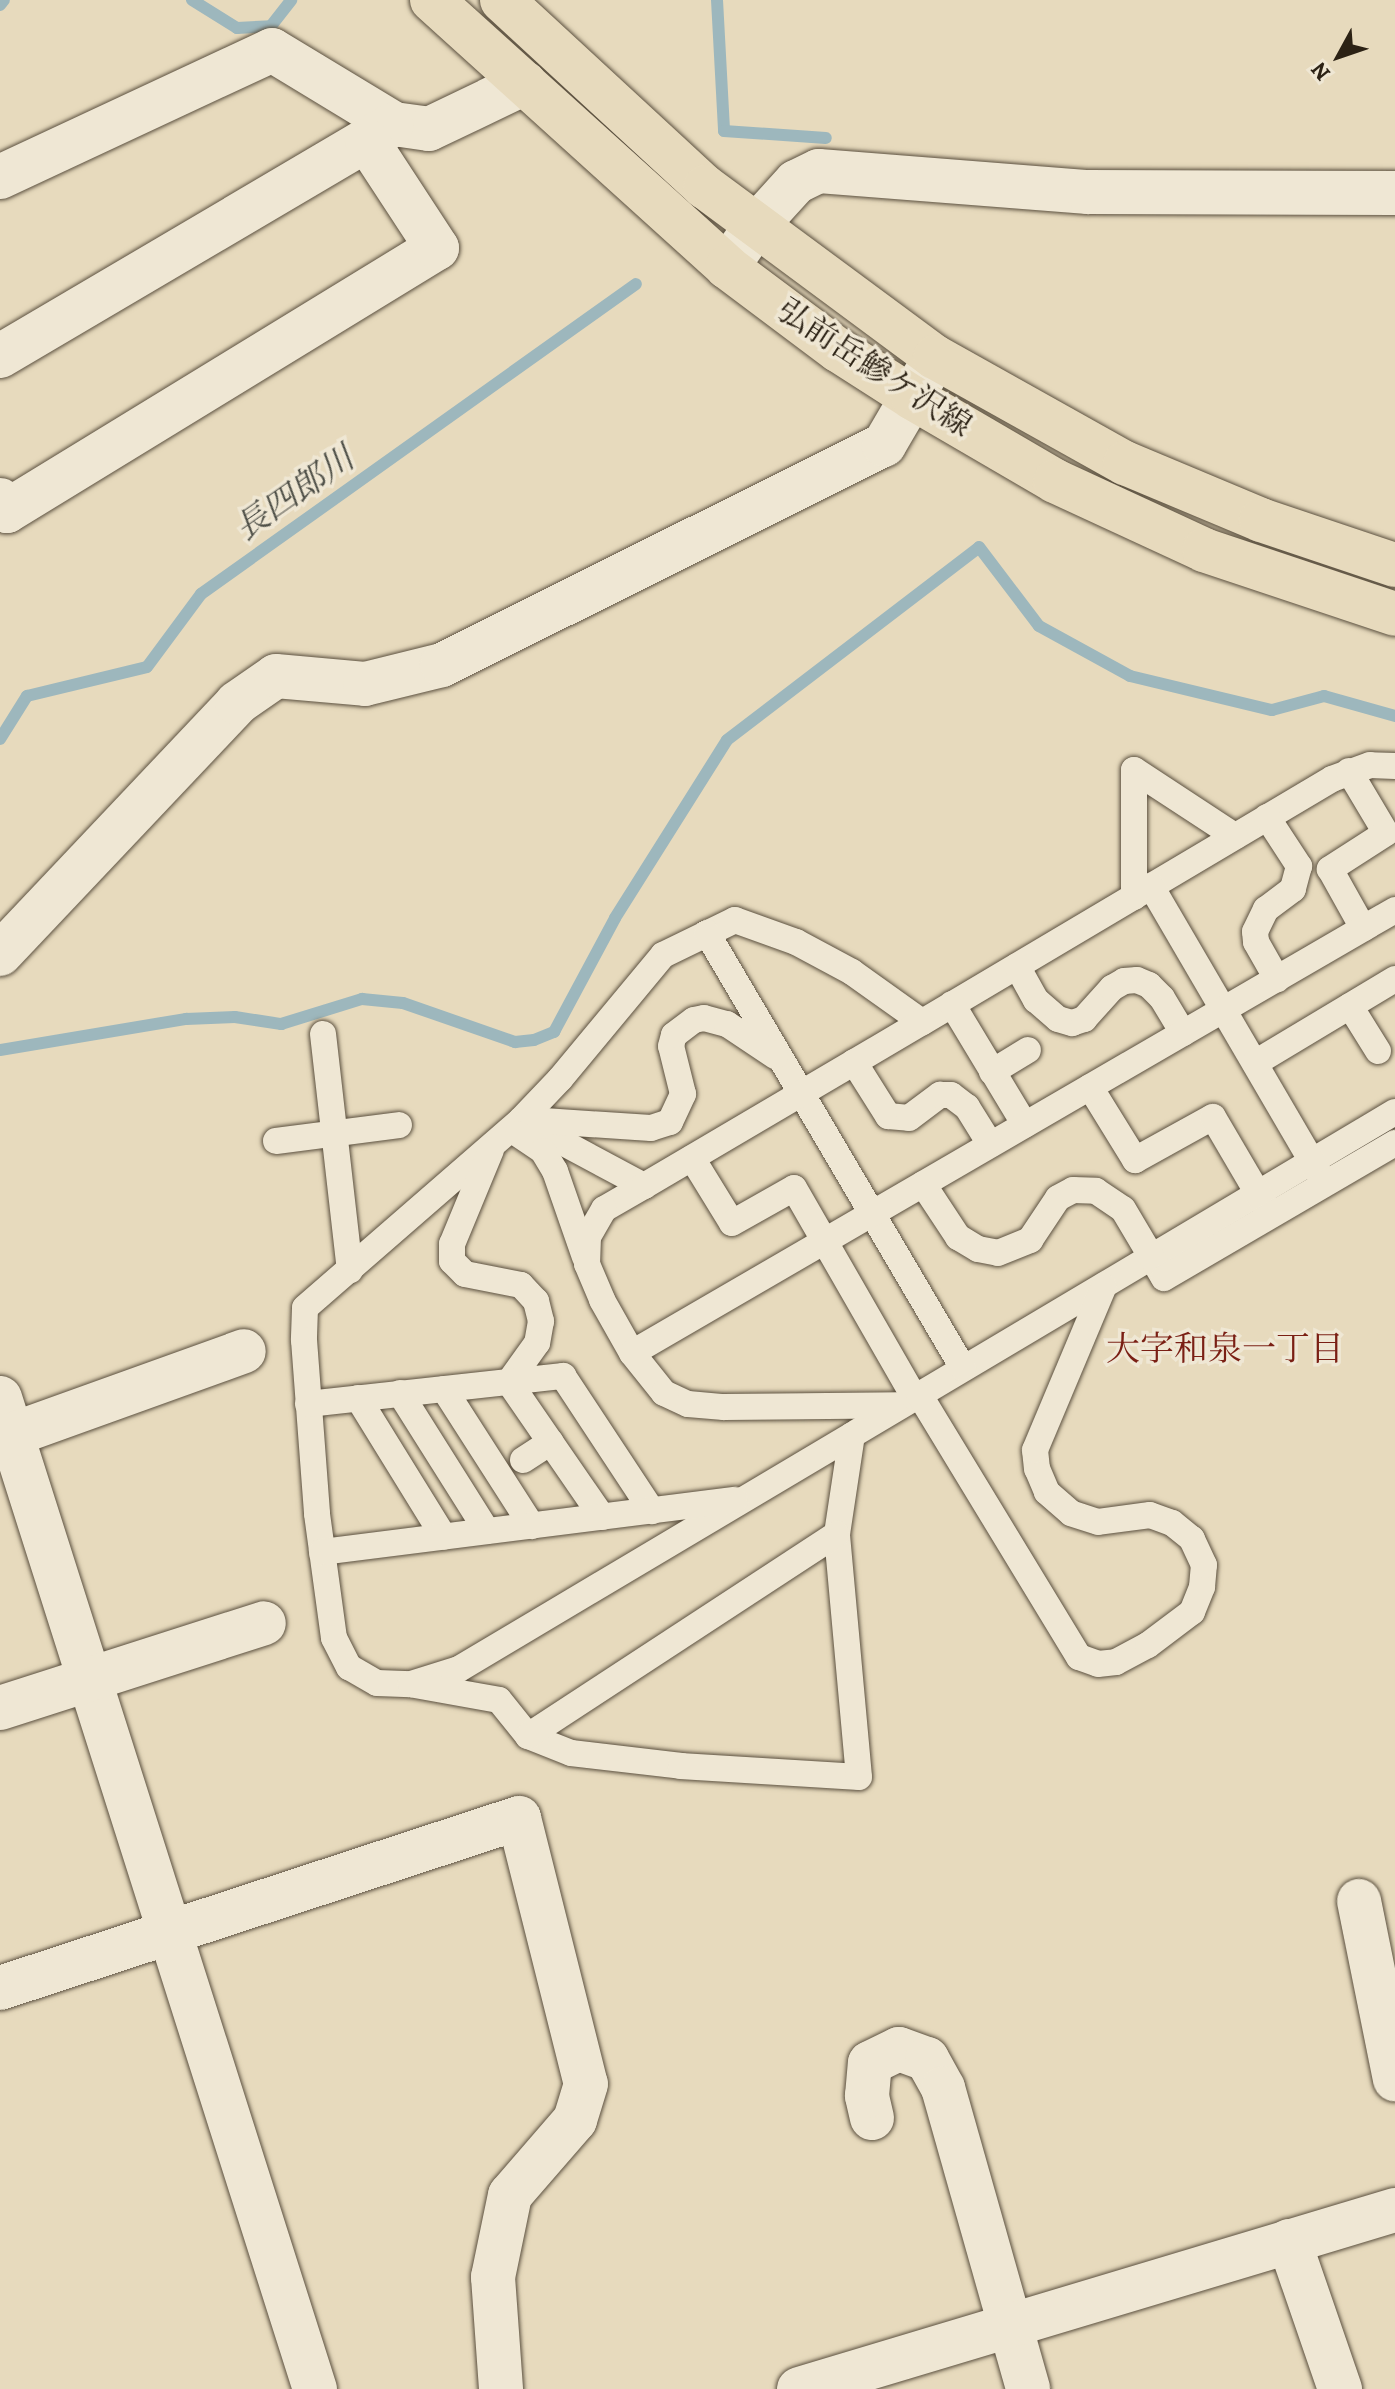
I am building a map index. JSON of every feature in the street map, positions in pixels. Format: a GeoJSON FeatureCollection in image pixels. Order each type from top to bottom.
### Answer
{"type":"FeatureCollection","features":[{"type":"Feature","properties":{"kind":"main road"},"geometry":{"type":"LineString","coordinates":[[502,0],[705,187],[755,227],[935,357],[1125,463],[1261,520],[1395,565]]}},
{"type":"Feature","properties":{"kind":"main road","name":"弘前岳鰺ケ沢線"},"geometry":{"type":"LineString","coordinates":[[454,7],[525,83],[727,267],[838,350],[1055,481],[1204,550],[1395,614]]}},
{"type":"Feature","properties":{"kind":"street"},"geometry":{"type":"LineString","coordinates":[[0,177],[272,50],[380,132],[437,248],[7,511],[0,500]]}},
{"type":"Feature","properties":{"kind":"street"},"geometry":{"type":"LineString","coordinates":[[0,356],[380,132],[429,129],[525,83]]}},
{"type":"Feature","properties":{"kind":"street"},"geometry":{"type":"LineString","coordinates":[[727,267],[755,227],[796,182],[819,171],[1088,192],[1395,193]]}},
{"type":"Feature","properties":{"kind":"street"},"geometry":{"type":"LineString","coordinates":[[0,954],[237,703],[276,676],[365,684],[442,665],[884,445],[935,357]]}},
{"type":"Feature","properties":{"kind":"street"},"geometry":{"type":"LineString","coordinates":[[244,1351],[4,1424],[315,2389]]}},
{"type":"Feature","properties":{"kind":"street"},"geometry":{"type":"LineString","coordinates":[[0,1708],[264,1623]]}},
{"type":"Feature","properties":{"kind":"street"},"geometry":{"type":"LineString","coordinates":[[0,1988],[519,1818],[586,2084],[575,2120],[510,2195],[493,2277],[501,2389]]}},
{"type":"Feature","properties":{"kind":"street"},"geometry":{"type":"LineString","coordinates":[[1359,1901],[1395,2079]]}},
{"type":"Feature","properties":{"kind":"street"},"geometry":{"type":"LineString","coordinates":[[872,2118],[867,2096],[870,2063],[899,2049],[927,2059],[943,2088],[1028,2389]]}},
{"type":"Feature","properties":{"kind":"street"},"geometry":{"type":"LineString","coordinates":[[799,2389],[1395,2210]]}},
{"type":"Feature","properties":{"kind":"street"},"geometry":{"type":"LineString","coordinates":[[1289,2241],[1340,2389]]}},
{"type":"Feature","properties":{"kind":"lane"},"geometry":{"type":"LineString","coordinates":[[587,1264],[588,1237],[604,1209],[1349,771],[1370,765],[1395,766]]}},
{"type":"Feature","properties":{"kind":"lane"},"geometry":{"type":"LineString","coordinates":[[1235,836],[1134,770],[1143,892],[1224,1009],[1318,1173]]}},
{"type":"Feature","properties":{"kind":"lane"},"geometry":{"type":"LineString","coordinates":[[1349,771],[1386,833],[1330,869],[1363,928]]}},
{"type":"Feature","properties":{"kind":"lane"},"geometry":{"type":"LineString","coordinates":[[1267,817],[1299,866],[1293,889],[1266,909],[1255,932],[1256,942],[1277,979]]}},
{"type":"Feature","properties":{"kind":"lane"},"geometry":{"type":"LineString","coordinates":[[632,1353],[1394,912]]}},
{"type":"Feature","properties":{"kind":"lane"},"geometry":{"type":"LineString","coordinates":[[852,1435],[837,1534],[859,1777],[681,1766],[571,1753],[528,1736],[499,1700],[411,1684],[377,1683],[349,1667],[334,1638],[322,1552],[308,1404],[305,1308],[507,1131],[560,1079],[663,955],[735,920],[796,942],[852,972],[922,1022]]}},
{"type":"Feature","properties":{"kind":"lane"},"geometry":{"type":"LineString","coordinates":[[707,933],[963,1368]]}},
{"type":"Feature","properties":{"kind":"lane"},"geometry":{"type":"LineString","coordinates":[[1017,966],[1036,1000],[1058,1019],[1072,1023],[1084,1019],[1112,988],[1124,981],[1137,980],[1149,985],[1162,998],[1183,1033]]}},
{"type":"Feature","properties":{"kind":"lane"},"geometry":{"type":"LineString","coordinates":[[1255,1063],[1395,979]]}},
{"type":"Feature","properties":{"kind":"lane"},"geometry":{"type":"LineString","coordinates":[[952,1004],[1025,1125]]}},
{"type":"Feature","properties":{"kind":"lane"},"geometry":{"type":"LineString","coordinates":[[1350,1006],[1378,1051]]}},
{"type":"Feature","properties":{"kind":"lane"},"geometry":{"type":"LineString","coordinates":[[507,1131],[651,1128],[670,1122],[683,1094],[671,1046],[674,1035],[694,1020],[704,1018],[727,1024],[783,1061]]}},
{"type":"Feature","properties":{"kind":"lane"},"geometry":{"type":"LineString","coordinates":[[323,1034],[350,1270]]}},
{"type":"Feature","properties":{"kind":"lane"},"geometry":{"type":"LineString","coordinates":[[992,1072],[1028,1050]]}},
{"type":"Feature","properties":{"kind":"lane"},"geometry":{"type":"LineString","coordinates":[[854,1062],[888,1116],[909,1118],[940,1095],[951,1095],[967,1107],[990,1144]]}},
{"type":"Feature","properties":{"kind":"lane"},"geometry":{"type":"LineString","coordinates":[[1090,1087],[1135,1160],[1213,1117],[1264,1205]]}},
{"type":"Feature","properties":{"kind":"lane"},"geometry":{"type":"LineString","coordinates":[[411,1684],[459,1669],[1151,1257],[1264,1205],[1318,1173],[1395,1112]]}},
{"type":"Feature","properties":{"kind":"lane"},"geometry":{"type":"LineString","coordinates":[[276,1141],[399,1125]]}},
{"type":"Feature","properties":{"kind":"lane"},"geometry":{"type":"LineString","coordinates":[[507,1131],[644,1186]]}},
{"type":"Feature","properties":{"kind":"lane"},"geometry":{"type":"LineString","coordinates":[[507,1131],[523,1134],[543,1151],[555,1171],[602,1300],[632,1353],[664,1393],[688,1404],[912,1399]]}},
{"type":"Feature","properties":{"kind":"lane"},"geometry":{"type":"LineString","coordinates":[[507,1131],[452,1244],[452,1261],[465,1274],[521,1285],[536,1301],[541,1321],[537,1343],[509,1382]]}},
{"type":"Feature","properties":{"kind":"lane"},"geometry":{"type":"LineString","coordinates":[[1318,1173],[1395,1143]]}},
{"type":"Feature","properties":{"kind":"lane"},"geometry":{"type":"LineString","coordinates":[[692,1158],[732,1223],[794,1188],[912,1399],[1079,1657],[1098,1664],[1116,1662],[1148,1645],[1192,1612],[1202,1587],[1204,1565],[1192,1539],[1172,1523],[1150,1515],[1098,1522],[1071,1513],[1047,1492],[1037,1469],[1035,1450],[1104,1286]]}},
{"type":"Feature","properties":{"kind":"lane"},"geometry":{"type":"LineString","coordinates":[[923,1184],[958,1237],[978,1249],[998,1253],[1030,1240],[1058,1198],[1073,1190],[1096,1191],[1123,1209],[1151,1257]]}},
{"type":"Feature","properties":{"kind":"lane"},"geometry":{"type":"LineString","coordinates":[[308,1404],[563,1376],[652,1511]]}},
{"type":"Feature","properties":{"kind":"lane"},"geometry":{"type":"LineString","coordinates":[[509,1382],[602,1517]]}},
{"type":"Feature","properties":{"kind":"lane"},"geometry":{"type":"LineString","coordinates":[[444,1389],[532,1526]]}},
{"type":"Feature","properties":{"kind":"lane"},"geometry":{"type":"LineString","coordinates":[[400,1393],[487,1531]]}},
{"type":"Feature","properties":{"kind":"lane"},"geometry":{"type":"LineString","coordinates":[[358,1398],[444,1537]]}},
{"type":"Feature","properties":{"kind":"lane"},"geometry":{"type":"LineString","coordinates":[[523,1460],[551,1442]]}},
{"type":"Feature","properties":{"kind":"lane"},"geometry":{"type":"LineString","coordinates":[[322,1552],[747,1498]]}},
{"type":"Feature","properties":{"kind":"lane"},"geometry":{"type":"LineString","coordinates":[[528,1736],[837,1534]]}},
{"type":"Feature","properties":{"kind":"waterway"},"geometry":{"type":"LineString","coordinates":[[0,5],[4,0]]}},
{"type":"Feature","properties":{"kind":"waterway"},"geometry":{"type":"LineString","coordinates":[[192,0],[237,28],[271,26],[291,0]]}},
{"type":"Feature","properties":{"kind":"waterway","name":"長四郎川"},"geometry":{"type":"LineString","coordinates":[[717,0],[724,131],[826,138]]}},
{"type":"Feature","properties":{"kind":"waterway","name":"長四郎川"},"geometry":{"type":"LineString","coordinates":[[0,739],[27,696],[147,667],[201,594],[636,284]]}},
{"type":"Feature","properties":{"kind":"waterway"},"geometry":{"type":"LineString","coordinates":[[0,1050],[186,1019],[235,1017],[281,1024],[362,999],[403,1003],[515,1042],[534,1040],[554,1032],[615,918],[727,740],[979,547],[1039,626],[1130,676],[1272,710],[1324,696],[1395,716]]}},
{"type":"Feature","properties":{"kind":"district","name":"大字和泉一丁目"},"geometry":{"type":"Point","coordinates":[1225,1349]}}]}
